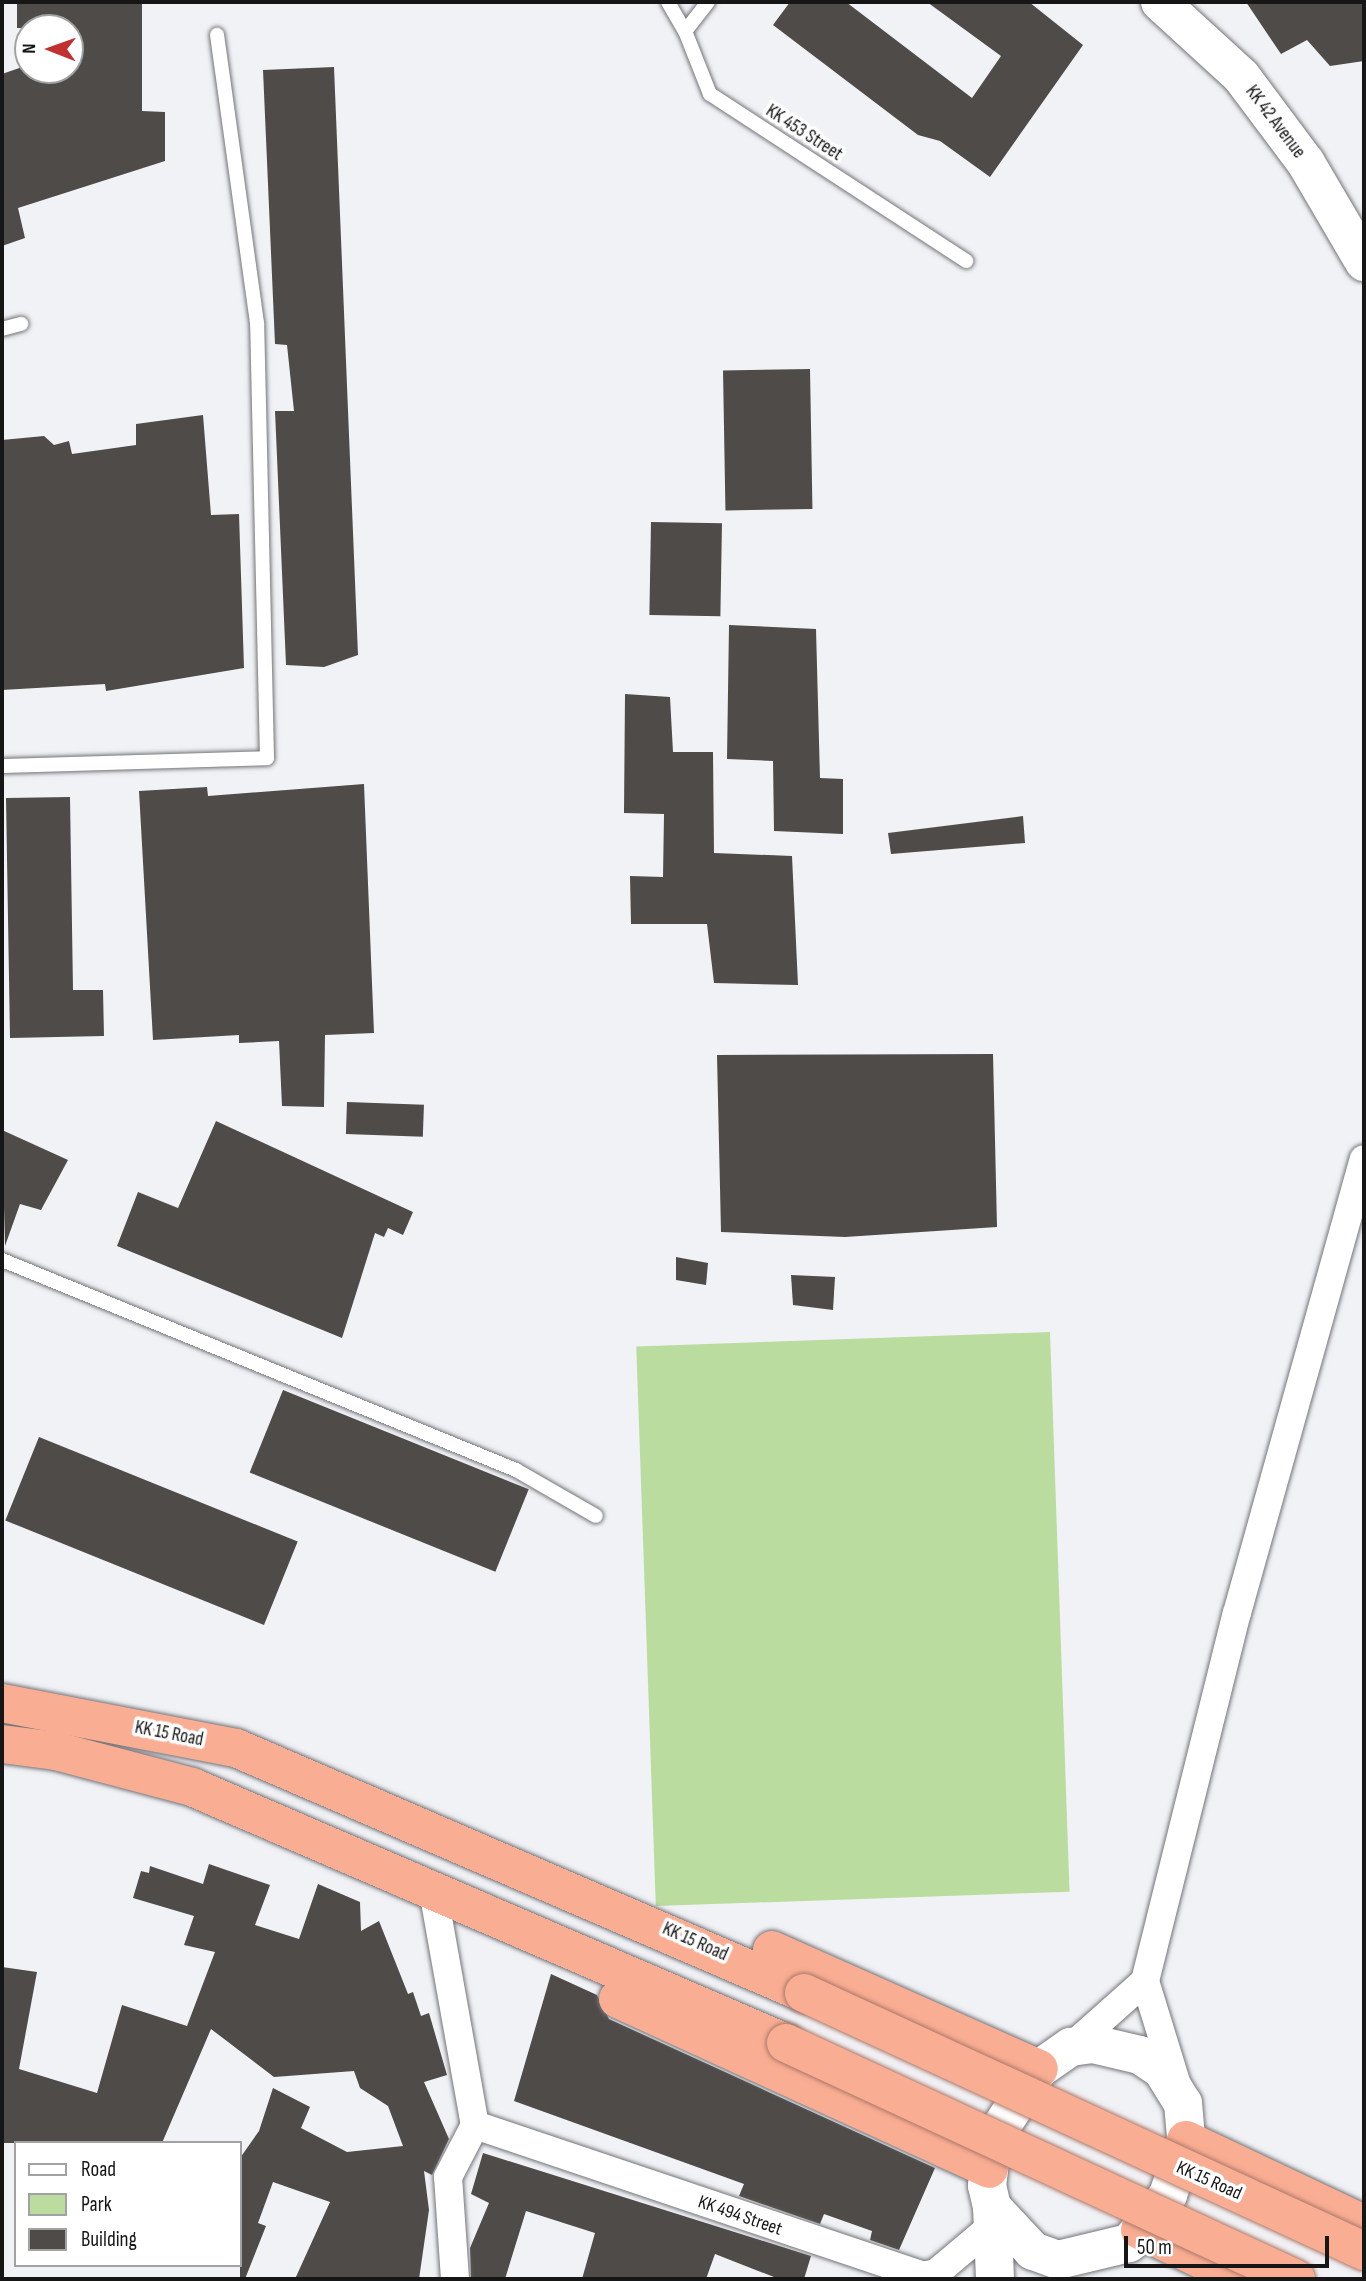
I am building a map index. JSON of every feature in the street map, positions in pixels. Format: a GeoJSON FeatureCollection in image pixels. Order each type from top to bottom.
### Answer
{"type":"FeatureCollection","features":[{"type":"Feature","properties":{"kind":"highway","name":"KK 15 Road"},"geometry":{"type":"LineString","coordinates":[[2,1703],[236,1748],[403,1816],[804,1993],[1364,2251]]}},
{"type":"Feature","properties":{"kind":"highway"},"geometry":{"type":"LineString","coordinates":[[2,1744],[192,1787],[786,2043],[1296,2279]]}},
{"type":"Feature","properties":{"kind":"highway"},"geometry":{"type":"LineString","coordinates":[[403,1816],[505,1831],[1039,2069]]}},
{"type":"Feature","properties":{"kind":"highway"},"geometry":{"type":"LineString","coordinates":[[433,1890],[527,1957],[989,2169]]}},
{"type":"Feature","properties":{"kind":"highway"},"geometry":{"type":"LineString","coordinates":[[1185,2122],[1364,2224]]}},
{"type":"Feature","properties":{"kind":"highway"},"geometry":{"type":"LineString","coordinates":[[1140,2230],[1242,2279]]}},
{"type":"Feature","properties":{"kind":"main road","name":"KK 42 Avenue"},"geometry":{"type":"LineString","coordinates":[[1160,2],[1241,76],[1306,163],[1364,262]]}},
{"type":"Feature","properties":{"kind":"main road"},"geometry":{"type":"LineString","coordinates":[[993,2216],[1033,2251],[1058,2260],[1095,2256],[1120,2248],[1140,2230],[1168,2195],[1185,2122],[1162,2070],[1140,2055],[1093,2044],[1071,2047],[1039,2069],[993,2139],[989,2169],[995,2279]]}},
{"type":"Feature","properties":{"kind":"main road"},"geometry":{"type":"LineString","coordinates":[[1061,2279],[1095,2256]]}},
{"type":"Feature","properties":{"kind":"street"},"geometry":{"type":"LineString","coordinates":[[1185,2122],[1145,1981],[1237,1612],[1364,1160]]}},
{"type":"Feature","properties":{"kind":"street"},"geometry":{"type":"LineString","coordinates":[[433,1890],[475,2125],[448,2177],[454,2279]]}},
{"type":"Feature","properties":{"kind":"street"},"geometry":{"type":"LineString","coordinates":[[1071,2047],[1145,1981]]}},
{"type":"Feature","properties":{"kind":"street","name":"KK 494 Street"},"geometry":{"type":"LineString","coordinates":[[475,2125],[923,2276],[936,2273],[993,2216]]}},
{"type":"Feature","properties":{"kind":"lane","name":"KK 453 Street"},"geometry":{"type":"LineString","coordinates":[[668,2],[685,31],[710,94],[966,261]]}},
{"type":"Feature","properties":{"kind":"lane"},"geometry":{"type":"LineString","coordinates":[[685,31],[708,2]]}},
{"type":"Feature","properties":{"kind":"lane"},"geometry":{"type":"LineString","coordinates":[[2,766],[267,758],[257,323],[217,35]]}},
{"type":"Feature","properties":{"kind":"lane"},"geometry":{"type":"LineString","coordinates":[[2,329],[21,324]]}},
{"type":"Feature","properties":{"kind":"lane"},"geometry":{"type":"LineString","coordinates":[[2,1260],[516,1470],[596,1516]]}},
{"type":"Feature","properties":{"kind":"green space"},"geometry":{"type":"Polygon","coordinates":[[[1050,1332],[1070,1892],[656,1906],[636,1346],[1050,1332]]]}},
{"type":"Feature","properties":{"kind":"building"},"geometry":{"type":"Polygon","coordinates":[[[17,2],[142,2],[142,111],[165,112],[165,161],[18,208],[25,238],[2,246],[2,74],[14,70],[14,84],[84,84],[84,14],[17,14],[17,2]]]}},
{"type":"Feature","properties":{"kind":"building"},"geometry":{"type":"Polygon","coordinates":[[[790,2],[846,2],[972,98],[1001,56],[927,2],[1029,2],[1083,45],[990,177],[940,141],[918,135],[773,25],[790,2]]]}},
{"type":"Feature","properties":{"kind":"building"},"geometry":{"type":"Polygon","coordinates":[[[1246,2],[1364,2],[1364,61],[1330,66],[1307,40],[1281,54],[1246,2]]]}},
{"type":"Feature","properties":{"kind":"building"},"geometry":{"type":"Polygon","coordinates":[[[334,67],[358,655],[324,667],[286,665],[275,411],[294,411],[287,345],[275,344],[263,70],[334,67]]]}},
{"type":"Feature","properties":{"kind":"building"},"geometry":{"type":"Polygon","coordinates":[[[810,369],[812,509],[725,510],[723,371],[810,369]]]}},
{"type":"Feature","properties":{"kind":"building"},"geometry":{"type":"Polygon","coordinates":[[[203,415],[211,515],[239,514],[244,668],[106,691],[105,684],[2,690],[2,440],[44,436],[54,445],[69,441],[72,454],[136,445],[136,424],[203,415]]]}},
{"type":"Feature","properties":{"kind":"building"},"geometry":{"type":"Polygon","coordinates":[[[651,522],[722,523],[720,616],[649,615],[651,522]]]}},
{"type":"Feature","properties":{"kind":"building"},"geometry":{"type":"Polygon","coordinates":[[[729,625],[816,629],[820,778],[843,779],[843,834],[774,831],[773,761],[727,759],[729,625]]]}},
{"type":"Feature","properties":{"kind":"building"},"geometry":{"type":"Polygon","coordinates":[[[625,694],[670,697],[673,752],[713,752],[714,853],[792,856],[798,985],[714,983],[707,924],[631,924],[630,876],[663,877],[664,814],[624,813],[625,694]]]}},
{"type":"Feature","properties":{"kind":"building"},"geometry":{"type":"Polygon","coordinates":[[[364,784],[374,1033],[325,1035],[324,1107],[282,1106],[279,1041],[239,1043],[239,1035],[153,1040],[139,791],[207,787],[208,796],[364,784]]]}},
{"type":"Feature","properties":{"kind":"building"},"geometry":{"type":"Polygon","coordinates":[[[70,797],[73,990],[103,990],[104,1036],[10,1038],[6,798],[70,797]]]}},
{"type":"Feature","properties":{"kind":"building"},"geometry":{"type":"Polygon","coordinates":[[[1023,816],[1025,843],[891,854],[888,833],[1023,816]]]}},
{"type":"Feature","properties":{"kind":"building"},"geometry":{"type":"Polygon","coordinates":[[[993,1054],[997,1227],[845,1237],[721,1232],[717,1055],[993,1054]]]}},
{"type":"Feature","properties":{"kind":"building"},"geometry":{"type":"Polygon","coordinates":[[[347,1102],[424,1105],[423,1137],[346,1134],[347,1102]]]}},
{"type":"Feature","properties":{"kind":"building"},"geometry":{"type":"Polygon","coordinates":[[[216,1121],[413,1212],[403,1235],[388,1228],[384,1237],[375,1233],[342,1338],[117,1246],[138,1192],[178,1208],[216,1121]]]}},
{"type":"Feature","properties":{"kind":"building"},"geometry":{"type":"Polygon","coordinates":[[[2,1130],[68,1160],[41,1210],[20,1204],[5,1246],[2,1130]]]}},
{"type":"Feature","properties":{"kind":"building"},"geometry":{"type":"Polygon","coordinates":[[[676,1257],[708,1263],[706,1285],[676,1280],[676,1257]]]}},
{"type":"Feature","properties":{"kind":"building"},"geometry":{"type":"Polygon","coordinates":[[[791,1275],[835,1277],[833,1310],[793,1305],[791,1275]]]}},
{"type":"Feature","properties":{"kind":"building"},"geometry":{"type":"Polygon","coordinates":[[[283,1390],[529,1489],[495,1572],[250,1473],[283,1390]]]}},
{"type":"Feature","properties":{"kind":"building"},"geometry":{"type":"Polygon","coordinates":[[[39,1437],[298,1542],[264,1625],[5,1520],[39,1437]]]}},
{"type":"Feature","properties":{"kind":"building"},"geometry":{"type":"Polygon","coordinates":[[[209,1864],[270,1885],[255,1925],[299,1939],[318,1884],[360,1902],[361,1931],[379,1921],[408,1994],[413,1992],[421,2016],[429,2013],[447,2075],[424,2082],[449,2139],[432,2175],[424,2171],[429,2210],[419,2279],[295,2279],[330,2202],[273,2182],[258,2223],[266,2226],[245,2279],[240,2279],[242,2155],[259,2131],[273,2088],[310,2107],[301,2128],[347,2152],[403,2146],[388,2106],[360,2088],[354,2071],[274,2077],[211,2029],[163,2141],[2,2143],[2,1967],[37,1972],[19,2069],[97,2093],[122,2005],[187,2026],[215,1952],[184,1945],[194,1916],[133,1898],[141,1871],[149,1873],[150,1866],[203,1884],[209,1864]]]}},
{"type":"Feature","properties":{"kind":"building"},"geometry":{"type":"Polygon","coordinates":[[[551,1974],[597,1995],[609,2019],[935,2168],[899,2250],[870,2240],[872,2231],[824,2214],[820,2224],[739,2196],[744,2184],[514,2101],[551,1974]]]}},
{"type":"Feature","properties":{"kind":"building"},"geometry":{"type":"Polygon","coordinates":[[[483,2153],[811,2256],[804,2279],[779,2279],[715,2254],[706,2279],[582,2279],[595,2233],[526,2211],[505,2279],[471,2279],[470,2248],[489,2203],[471,2194],[483,2153]]]}}]}
